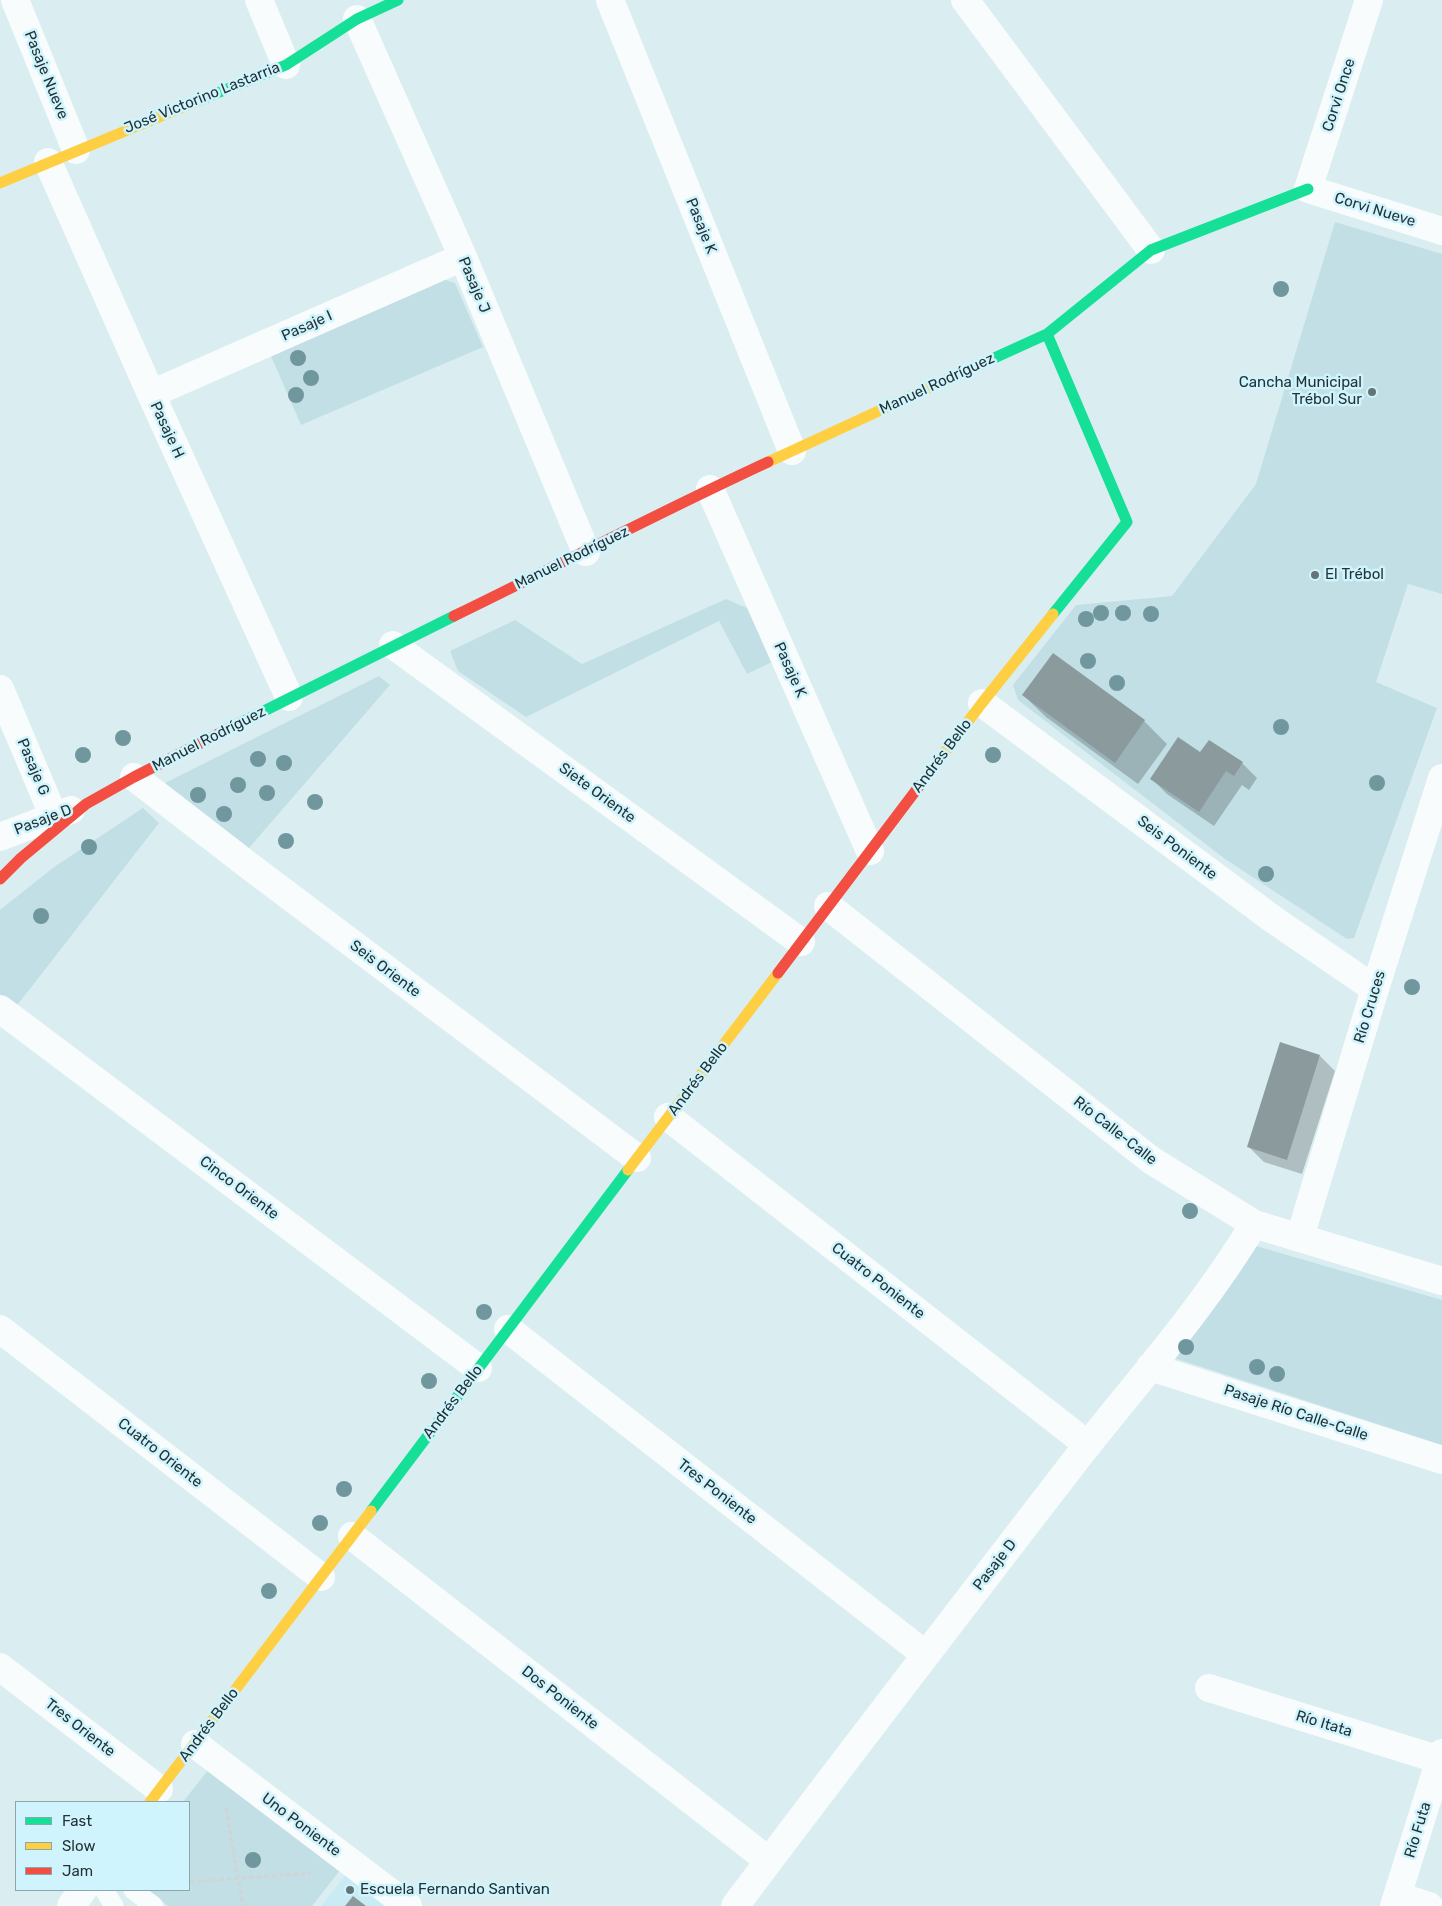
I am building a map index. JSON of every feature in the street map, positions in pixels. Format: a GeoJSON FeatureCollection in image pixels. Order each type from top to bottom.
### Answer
{"type":"FeatureCollection","features":[{"type":"Feature","properties":{"kind":"street","name":"Pasaje Nueve"},"geometry":{"type":"LineString","coordinates":[[15,0],[76,150]]}},
{"type":"Feature","properties":{"kind":"street"},"geometry":{"type":"LineString","coordinates":[[259,0],[286,65]]}},
{"type":"Feature","properties":{"kind":"street","name":"José Victorino Lastarria"},"geometry":{"type":"LineString","coordinates":[[0,183],[76,150],[286,65],[357,19],[398,0]]}},
{"type":"Feature","properties":{"kind":"street","name":"Pasaje K"},"geometry":{"type":"LineString","coordinates":[[610,0],[792,451]]}},
{"type":"Feature","properties":{"kind":"street"},"geometry":{"type":"LineString","coordinates":[[964,0],[1151,250]]}},
{"type":"Feature","properties":{"kind":"street","name":"Corvi Once"},"geometry":{"type":"LineString","coordinates":[[1308,189],[1369,0]]}},
{"type":"Feature","properties":{"kind":"street","name":"Pasaje J"},"geometry":{"type":"LineString","coordinates":[[357,19],[463,258],[586,552]]}},
{"type":"Feature","properties":{"kind":"street","name":"Pasaje H"},"geometry":{"type":"LineString","coordinates":[[48,162],[150,394],[289,697]]}},
{"type":"Feature","properties":{"kind":"street","name":"Manuel Rodríguez"},"geometry":{"type":"LineString","coordinates":[[0,879],[21,858],[86,804],[134,777],[393,644],[586,552],[710,489],[1047,334],[1151,250],[1308,189]]}},
{"type":"Feature","properties":{"kind":"street","name":"Corvi Nueve"},"geometry":{"type":"LineString","coordinates":[[1308,189],[1442,231]]}},
{"type":"Feature","properties":{"kind":"street","name":"Pasaje I"},"geometry":{"type":"LineString","coordinates":[[150,394],[463,258]]}},
{"type":"Feature","properties":{"kind":"street","name":"Andrés Bello"},"geometry":{"type":"LineString","coordinates":[[154,1796],[982,703],[1127,522],[1047,334]]}},
{"type":"Feature","properties":{"kind":"street","name":"Pasaje K"},"geometry":{"type":"LineString","coordinates":[[710,489],[870,851]]}},
{"type":"Feature","properties":{"kind":"street","name":"Siete Oriente"},"geometry":{"type":"LineString","coordinates":[[393,644],[801,942]]}},
{"type":"Feature","properties":{"kind":"street","name":"Pasaje G"},"geometry":{"type":"LineString","coordinates":[[0,689],[54,817]]}},
{"type":"Feature","properties":{"kind":"street","name":"Seis Poniente"},"geometry":{"type":"LineString","coordinates":[[982,703],[1274,920],[1375,988]]}},
{"type":"Feature","properties":{"kind":"street","name":"Seis Oriente"},"geometry":{"type":"LineString","coordinates":[[134,777],[637,1158]]}},
{"type":"Feature","properties":{"kind":"street","name":"Río Cruces"},"geometry":{"type":"LineString","coordinates":[[1300,1237],[1375,988],[1442,778]]}},
{"type":"Feature","properties":{"kind":"street","name":"Pasaje D"},"geometry":{"type":"LineString","coordinates":[[0,837],[86,804]]}},
{"type":"Feature","properties":{"kind":"street","name":"Río Calle-Calle"},"geometry":{"type":"LineString","coordinates":[[828,906],[1151,1160],[1254,1224],[1442,1281]]}},
{"type":"Feature","properties":{"kind":"street","name":"Cinco Oriente"},"geometry":{"type":"LineString","coordinates":[[0,1009],[478,1368]]}},
{"type":"Feature","properties":{"kind":"street","name":"Cuatro Poniente"},"geometry":{"type":"LineString","coordinates":[[668,1117],[1088,1445]]}},
{"type":"Feature","properties":{"kind":"street","name":"Pasaje D"},"geometry":{"type":"LineString","coordinates":[[735,1906],[926,1655],[1229,1265],[1254,1224]]}},
{"type":"Feature","properties":{"kind":"street","name":"Cuatro Oriente"},"geometry":{"type":"LineString","coordinates":[[0,1329],[321,1577]]}},
{"type":"Feature","properties":{"kind":"street","name":"Tres Poniente"},"geometry":{"type":"LineString","coordinates":[[508,1329],[926,1655]]}},
{"type":"Feature","properties":{"kind":"street","name":"Pasaje Río Calle-Calle"},"geometry":{"type":"LineString","coordinates":[[1150,1367],[1442,1460]]}},
{"type":"Feature","properties":{"kind":"street","name":"Dos Poniente"},"geometry":{"type":"LineString","coordinates":[[352,1536],[769,1860]]}},
{"type":"Feature","properties":{"kind":"street","name":"Tres Oriente"},"geometry":{"type":"LineString","coordinates":[[0,1666],[154,1796]]}},
{"type":"Feature","properties":{"kind":"street","name":"Río Itata"},"geometry":{"type":"LineString","coordinates":[[1209,1688],[1441,1756]]}},
{"type":"Feature","properties":{"kind":"street","name":"Uno Poniente"},"geometry":{"type":"LineString","coordinates":[[194,1744],[408,1906]]}},
{"type":"Feature","properties":{"kind":"street","name":"Río Futa"},"geometry":{"type":"LineString","coordinates":[[1396,1901],[1441,1756]]}},
{"type":"Feature","properties":{"kind":"street"},"geometry":{"type":"LineString","coordinates":[[71,1906],[82,1891]]}},
{"type":"Feature","properties":{"kind":"street"},"geometry":{"type":"LineString","coordinates":[[1396,1901],[1429,1906]]}},
{"type":"Feature","properties":{"kind":"lane"},"geometry":{"type":"LineString","coordinates":[[105,1891],[114,1906]]}},
{"type":"Feature","properties":{"kind":"lane"},"geometry":{"type":"LineString","coordinates":[[134,1891],[154,1906]]}},
{"type":"Feature","properties":{"kind":"path"},"geometry":{"type":"LineString","coordinates":[[218,1761],[243,1906]]}},
{"type":"Feature","properties":{"kind":"path"},"geometry":{"type":"LineString","coordinates":[[190,1882],[359,1869]]}},
{"type":"Feature","properties":{"kind":"shaded area","name":"El Trébol"},"geometry":{"type":"Polygon","coordinates":[[[1335,222],[1442,254],[1442,594],[1408,584],[1376,682],[1437,708],[1354,938],[1347,939],[1225,859],[1018,700],[1013,685],[1076,605],[1172,596],[1256,484],[1335,222]]]}},
{"type":"Feature","properties":{"kind":"shaded area"},"geometry":{"type":"Polygon","coordinates":[[[443,279],[455,283],[483,347],[301,425],[271,356],[443,279]]]}},
{"type":"Feature","properties":{"kind":"shaded area"},"geometry":{"type":"Polygon","coordinates":[[[726,599],[747,608],[772,662],[747,674],[719,621],[526,717],[458,671],[450,651],[515,620],[582,664],[726,599]]]}},
{"type":"Feature","properties":{"kind":"shaded area"},"geometry":{"type":"Polygon","coordinates":[[[379,676],[390,685],[249,848],[165,783],[379,676]]]}},
{"type":"Feature","properties":{"kind":"shaded area"},"geometry":{"type":"Polygon","coordinates":[[[143,808],[159,823],[15,1008],[0,995],[0,910],[54,867],[143,808]]]}},
{"type":"Feature","properties":{"kind":"shaded area"},"geometry":{"type":"Polygon","coordinates":[[[1256,1246],[1442,1300],[1442,1445],[1171,1357],[1256,1246]]]}},
{"type":"Feature","properties":{"kind":"shaded area"},"geometry":{"type":"Polygon","coordinates":[[[208,1770],[341,1869],[312,1906],[168,1906],[148,1891],[190,1891],[190,1801],[184,1801],[208,1770]]]}},
{"type":"Feature","properties":{"kind":"shaded area","name":"Escuela Fernando Santivan"},"geometry":{"type":"Polygon","coordinates":[[[346,1874],[388,1906],[321,1906],[346,1874]]]}},
{"type":"Feature","properties":{"kind":"building"},"geometry":{"type":"Polygon","coordinates":[[[1053,653],[1145,720],[1115,763],[1022,695],[1053,653]]]}},
{"type":"Feature","properties":{"kind":"building"},"geometry":{"type":"Polygon","coordinates":[[[1178,737],[1200,752],[1209,740],[1243,762],[1234,776],[1226,771],[1199,812],[1150,779],[1178,737]]]}},
{"type":"Feature","properties":{"kind":"building"},"geometry":{"type":"Polygon","coordinates":[[[1280,1042],[1320,1055],[1287,1160],[1247,1147],[1280,1042]]]}},
{"type":"Feature","properties":{"kind":"building"},"geometry":{"type":"Polygon","coordinates":[[[353,1896],[366,1906],[345,1906],[353,1896]]]}},
{"type":"Feature","properties":{"kind":"traffic: fast"},"geometry":{"type":"LineString","coordinates":[[200,100],[286,65],[357,19],[398,0]]}},
{"type":"Feature","properties":{"kind":"traffic: fast"},"geometry":{"type":"LineString","coordinates":[[948,379],[1047,334],[1151,250],[1308,189]]}},
{"type":"Feature","properties":{"kind":"traffic: fast"},"geometry":{"type":"LineString","coordinates":[[1047,334],[1127,522],[1053,614]]}},
{"type":"Feature","properties":{"kind":"traffic: fast"},"geometry":{"type":"LineString","coordinates":[[242,722],[454,616]]}},
{"type":"Feature","properties":{"kind":"traffic: fast"},"geometry":{"type":"LineString","coordinates":[[371,1511],[628,1170]]}},
{"type":"Feature","properties":{"kind":"traffic: slow"},"geometry":{"type":"LineString","coordinates":[[0,183],[200,100]]}},
{"type":"Feature","properties":{"kind":"traffic: slow"},"geometry":{"type":"LineString","coordinates":[[768,462],[948,379]]}},
{"type":"Feature","properties":{"kind":"traffic: slow"},"geometry":{"type":"LineString","coordinates":[[920,785],[1053,614]]}},
{"type":"Feature","properties":{"kind":"traffic: slow"},"geometry":{"type":"LineString","coordinates":[[628,1170],[778,973]]}},
{"type":"Feature","properties":{"kind":"traffic: slow"},"geometry":{"type":"LineString","coordinates":[[151,1801],[371,1511]]}},
{"type":"Feature","properties":{"kind":"traffic: jam"},"geometry":{"type":"LineString","coordinates":[[454,616],[768,462]]}},
{"type":"Feature","properties":{"kind":"traffic: jam"},"geometry":{"type":"LineString","coordinates":[[0,879],[21,858],[86,804],[134,777],[242,722]]}},
{"type":"Feature","properties":{"kind":"traffic: jam"},"geometry":{"type":"LineString","coordinates":[[778,973],[920,785]]}},
{"type":"Feature","properties":{"kind":"place","name":"Cancha Municipal Trébol Sur"},"geometry":{"type":"Point","coordinates":[1372,392]}},
{"type":"Feature","properties":{"kind":"place","name":"El Trébol"},"geometry":{"type":"Point","coordinates":[1315,575]}},
{"type":"Feature","properties":{"kind":"place","name":"Escuela Fernando Santivan"},"geometry":{"type":"Point","coordinates":[350,1890]}}]}
